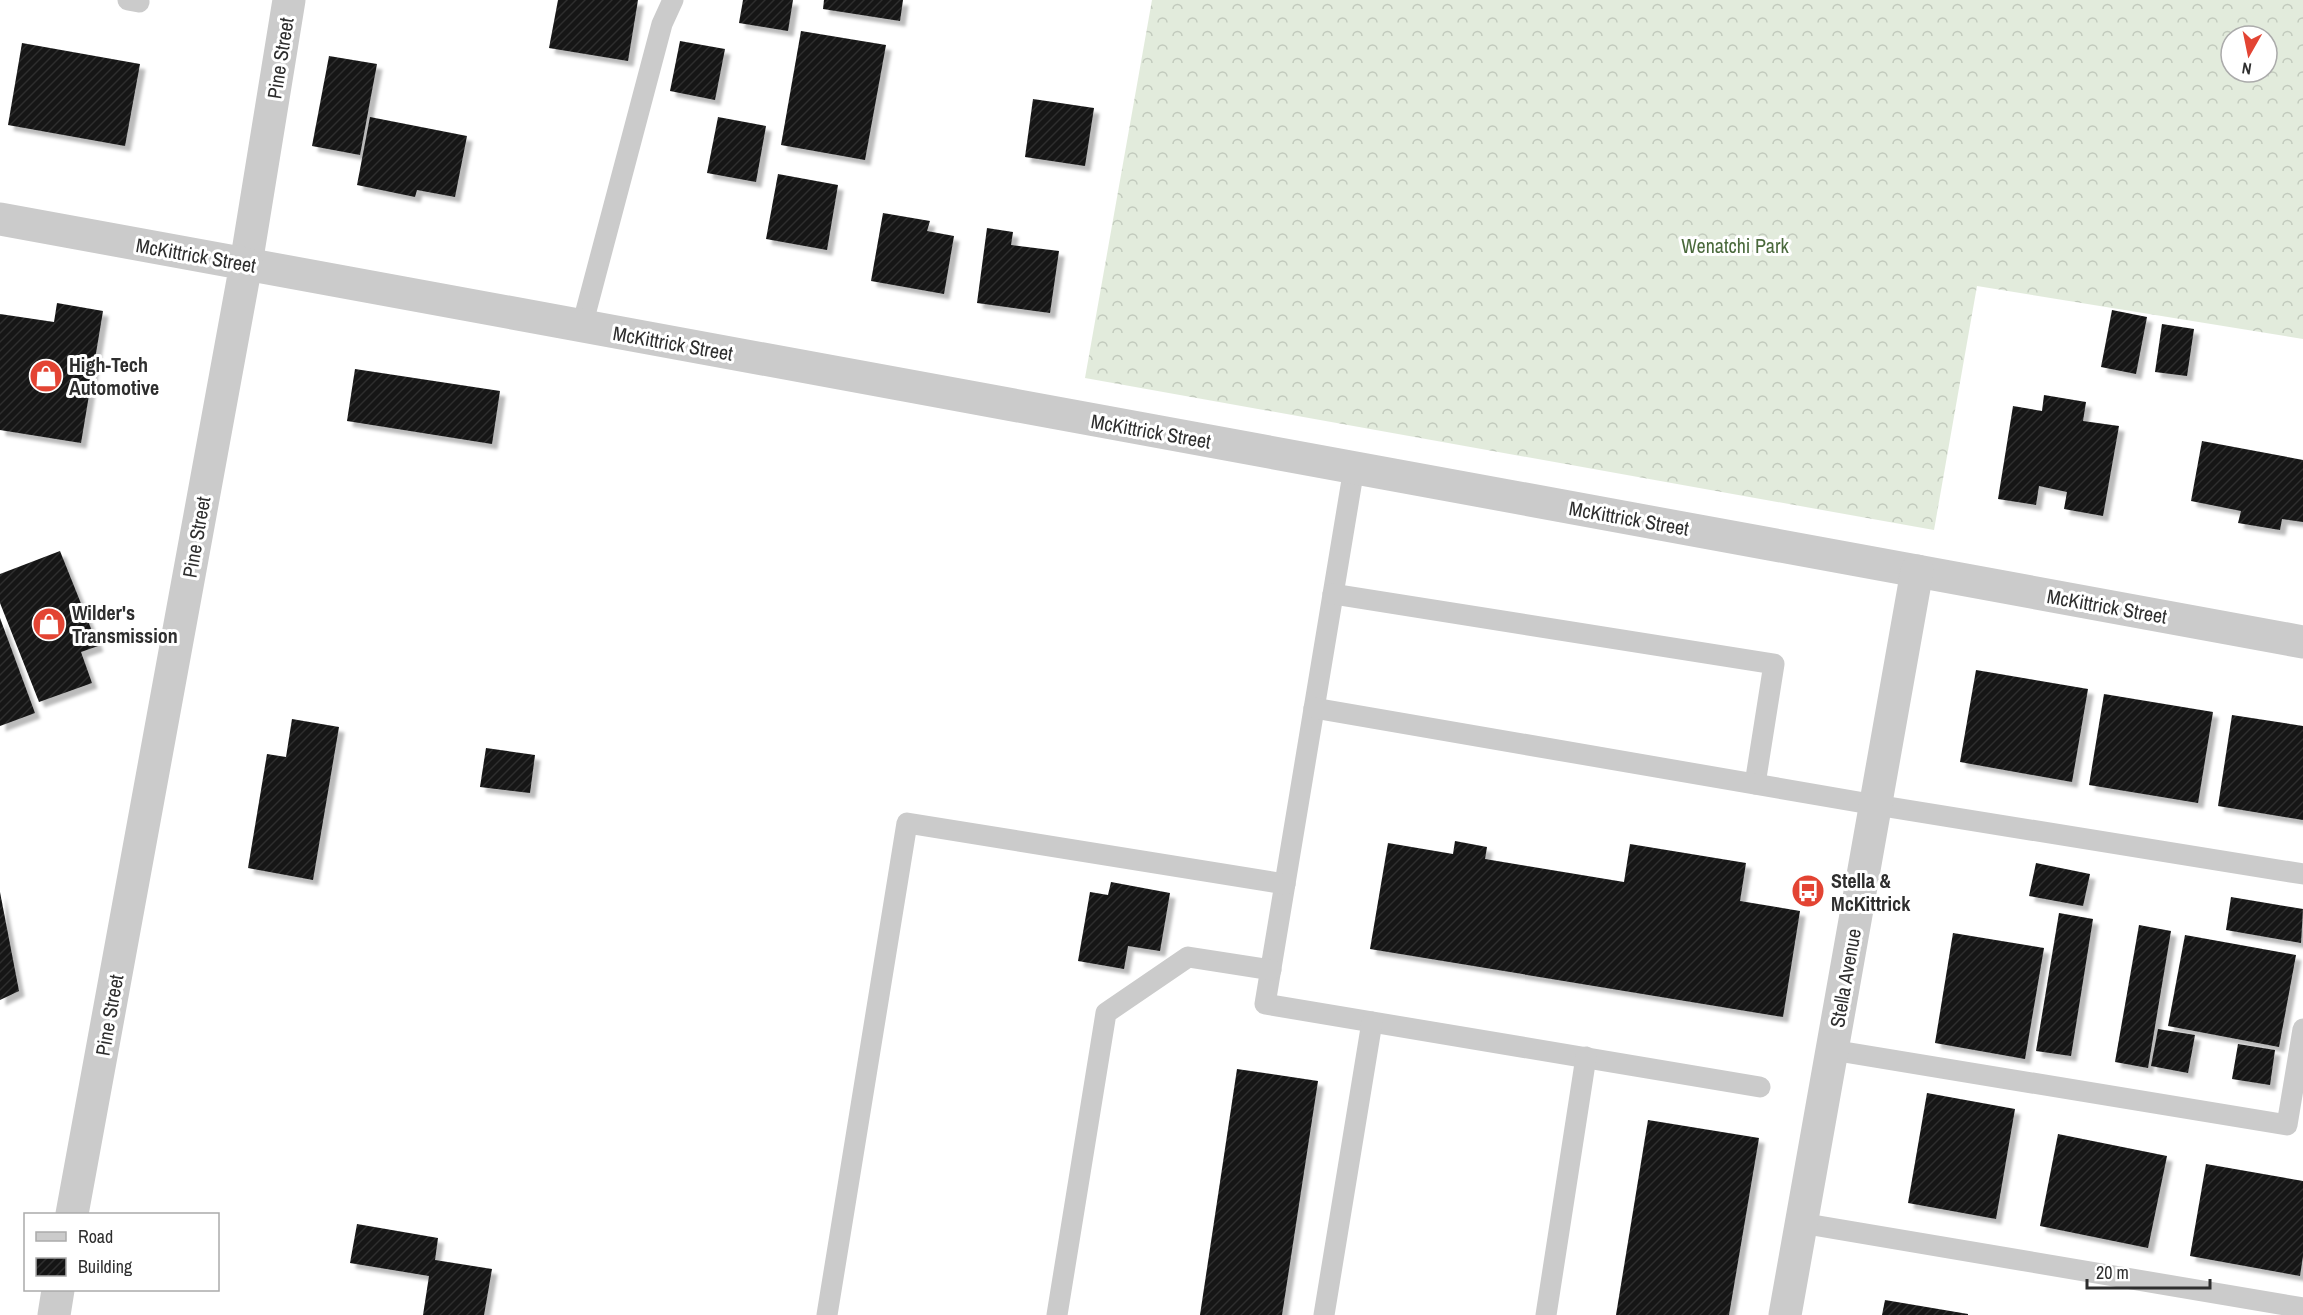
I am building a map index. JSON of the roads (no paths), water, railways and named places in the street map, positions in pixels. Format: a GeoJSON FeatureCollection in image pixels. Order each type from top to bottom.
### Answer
{"type":"FeatureCollection","features":[{"type":"Feature","properties":{"kind":"street","name":"Pine Street"},"geometry":{"type":"LineString","coordinates":[[72,1213],[246,264],[289,0]]}},
{"type":"Feature","properties":{"kind":"street","name":"McKittrick Street"},"geometry":{"type":"LineString","coordinates":[[0,219],[2303,642]]}},
{"type":"Feature","properties":{"kind":"street","name":"Stella Avenue"},"geometry":{"type":"LineString","coordinates":[[1785,1315],[1917,571]]}},
{"type":"Feature","properties":{"kind":"street"},"geometry":{"type":"LineString","coordinates":[[54,1315],[58,1291]]}},
{"type":"Feature","properties":{"kind":"lane"},"geometry":{"type":"LineString","coordinates":[[582,326],[662,24],[673,0]]}},
{"type":"Feature","properties":{"kind":"lane"},"geometry":{"type":"LineString","coordinates":[[1354,468],[1265,1004],[1760,1087]]}},
{"type":"Feature","properties":{"kind":"lane"},"geometry":{"type":"LineString","coordinates":[[1333,594],[1774,664],[1755,784]]}},
{"type":"Feature","properties":{"kind":"lane"},"geometry":{"type":"LineString","coordinates":[[1314,708],[1876,805],[2303,874]]}},
{"type":"Feature","properties":{"kind":"lane"},"geometry":{"type":"LineString","coordinates":[[827,1315],[907,822],[1285,884]]}},
{"type":"Feature","properties":{"kind":"lane"},"geometry":{"type":"LineString","coordinates":[[1057,1315],[1106,1013],[1188,957],[1271,970]]}},
{"type":"Feature","properties":{"kind":"lane"},"geometry":{"type":"LineString","coordinates":[[1324,1315],[1372,1022]]}},
{"type":"Feature","properties":{"kind":"lane"},"geometry":{"type":"LineString","coordinates":[[1832,1050],[2287,1125],[2303,1029]]}},
{"type":"Feature","properties":{"kind":"lane"},"geometry":{"type":"LineString","coordinates":[[1545,1315],[1586,1058]]}},
{"type":"Feature","properties":{"kind":"lane"},"geometry":{"type":"LineString","coordinates":[[1801,1223],[2303,1308]]}},
{"type":"Feature","properties":{"kind":"place","name":"High-Tech Automotive"},"geometry":{"type":"Point","coordinates":[46,376]}},
{"type":"Feature","properties":{"kind":"place","name":"Wilder's Transmission"},"geometry":{"type":"Point","coordinates":[49,624]}},
{"type":"Feature","properties":{"kind":"place","name":"Stella & McKittrick"},"geometry":{"type":"Point","coordinates":[1808,891]}},
{"type":"Feature","properties":{"kind":"park label","name":"Wenatchi Park"},"geometry":{"type":"Point","coordinates":[1735,245]}}]}
